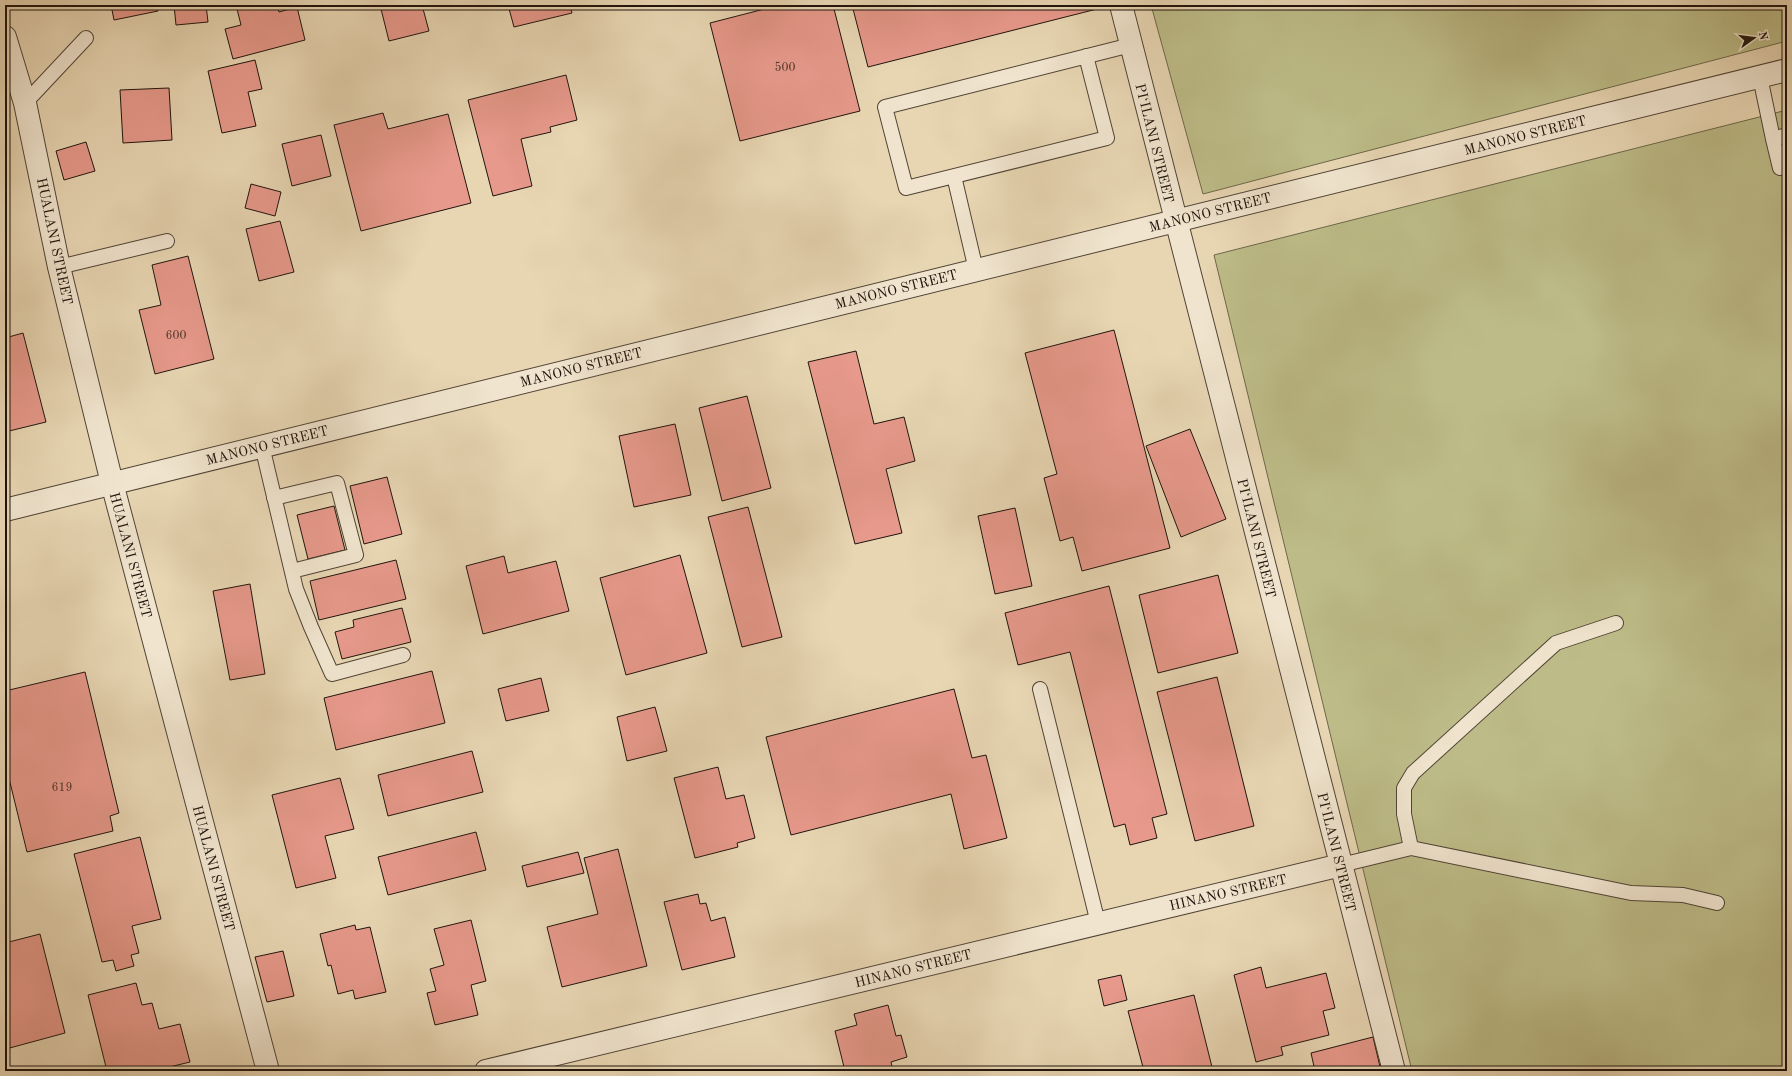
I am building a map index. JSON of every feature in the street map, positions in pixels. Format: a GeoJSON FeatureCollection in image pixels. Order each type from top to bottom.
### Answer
{"type":"FeatureCollection","features":[{"type":"Feature","properties":{"kind":"street","name":"PI‘ILANI STREET"},"geometry":{"type":"LineString","coordinates":[[1121,5],[1175,221],[1394,1071]]}},
{"type":"Feature","properties":{"kind":"street","name":"HUALANI STREET"},"geometry":{"type":"LineString","coordinates":[[5,37],[25,103],[59,267],[112,483],[268,1071]]}},
{"type":"Feature","properties":{"kind":"street","name":"MANONO STREET"},"geometry":{"type":"LineString","coordinates":[[5,510],[1787,70]]}},
{"type":"Feature","properties":{"kind":"street","name":"HINANO STREET"},"geometry":{"type":"LineString","coordinates":[[486,1071],[1341,865]]}},
{"type":"Feature","properties":{"kind":"lane"},"geometry":{"type":"LineString","coordinates":[[25,103],[86,38]]}},
{"type":"Feature","properties":{"kind":"lane"},"geometry":{"type":"LineString","coordinates":[[1086,56],[1107,138],[906,188],[885,107],[1086,56],[1131,45]]}},
{"type":"Feature","properties":{"kind":"lane"},"geometry":{"type":"LineString","coordinates":[[1760,77],[1780,168]]}},
{"type":"Feature","properties":{"kind":"lane"},"geometry":{"type":"LineString","coordinates":[[1773,139],[1787,135]]}},
{"type":"Feature","properties":{"kind":"lane"},"geometry":{"type":"LineString","coordinates":[[954,176],[976,270]]}},
{"type":"Feature","properties":{"kind":"lane"},"geometry":{"type":"LineString","coordinates":[[59,267],[167,241]]}},
{"type":"Feature","properties":{"kind":"lane"},"geometry":{"type":"LineString","coordinates":[[262,446],[296,589],[332,674],[402,655]]}},
{"type":"Feature","properties":{"kind":"lane"},"geometry":{"type":"LineString","coordinates":[[274,498],[337,483],[356,555],[292,571]]}},
{"type":"Feature","properties":{"kind":"lane"},"geometry":{"type":"LineString","coordinates":[[1411,848],[1404,814],[1404,788],[1412,773],[1556,643],[1616,623]]}},
{"type":"Feature","properties":{"kind":"lane"},"geometry":{"type":"LineString","coordinates":[[1040,688],[1098,924]]}},
{"type":"Feature","properties":{"kind":"lane"},"geometry":{"type":"LineString","coordinates":[[1341,865],[1411,848],[1631,893],[1683,895],[1717,903]]}},
{"type":"Feature","properties":{"kind":"shaded area"},"geometry":{"type":"Polygon","coordinates":[[[1151,5],[1787,5],[1787,41],[1203,194],[1151,5]]]}},
{"type":"Feature","properties":{"kind":"shaded area"},"geometry":{"type":"Polygon","coordinates":[[[1787,110],[1787,1071],[1412,1071],[1214,255],[1787,110]]]}},
{"type":"Feature","properties":{"kind":"building"},"geometry":{"type":"Polygon","coordinates":[[[111,5],[157,5],[158,11],[114,20],[111,5]]]}},
{"type":"Feature","properties":{"kind":"building"},"geometry":{"type":"Polygon","coordinates":[[[174,5],[206,5],[208,22],[176,25],[174,5]]]}},
{"type":"Feature","properties":{"kind":"building"},"geometry":{"type":"Polygon","coordinates":[[[236,5],[277,5],[279,12],[297,7],[305,40],[233,59],[225,29],[241,25],[236,5]]]}},
{"type":"Feature","properties":{"kind":"building"},"geometry":{"type":"Polygon","coordinates":[[[380,5],[422,5],[429,31],[389,41],[380,5]]]}},
{"type":"Feature","properties":{"kind":"building"},"geometry":{"type":"Polygon","coordinates":[[[508,5],[570,5],[572,13],[514,27],[508,5]]]}},
{"type":"Feature","properties":{"kind":"building"},"geometry":{"type":"Polygon","coordinates":[[[780,5],[833,5],[860,111],[740,141],[710,23],[780,5]]]}},
{"type":"Feature","properties":{"kind":"building"},"geometry":{"type":"Polygon","coordinates":[[[852,5],[1096,5],[1097,9],[868,67],[852,5]]]}},
{"type":"Feature","properties":{"kind":"building"},"geometry":{"type":"Polygon","coordinates":[[[255,60],[262,89],[248,92],[256,126],[222,133],[208,71],[255,60]]]}},
{"type":"Feature","properties":{"kind":"building"},"geometry":{"type":"Polygon","coordinates":[[[566,75],[577,120],[550,127],[551,132],[521,139],[532,186],[493,196],[468,100],[566,75]]]}},
{"type":"Feature","properties":{"kind":"building"},"geometry":{"type":"Polygon","coordinates":[[[169,88],[172,140],[123,143],[120,90],[169,88]]]}},
{"type":"Feature","properties":{"kind":"building"},"geometry":{"type":"Polygon","coordinates":[[[383,113],[388,129],[448,114],[471,203],[361,231],[334,125],[383,113]]]}},
{"type":"Feature","properties":{"kind":"building"},"geometry":{"type":"Polygon","coordinates":[[[321,135],[331,176],[292,186],[282,144],[321,135]]]}},
{"type":"Feature","properties":{"kind":"building"},"geometry":{"type":"Polygon","coordinates":[[[86,142],[95,171],[64,180],[56,151],[86,142]]]}},
{"type":"Feature","properties":{"kind":"building"},"geometry":{"type":"Polygon","coordinates":[[[251,184],[281,192],[275,216],[245,208],[251,184]]]}},
{"type":"Feature","properties":{"kind":"building"},"geometry":{"type":"Polygon","coordinates":[[[280,221],[294,272],[259,281],[246,229],[280,221]]]}},
{"type":"Feature","properties":{"kind":"building"},"geometry":{"type":"Polygon","coordinates":[[[188,256],[214,359],[155,374],[139,310],[161,305],[152,265],[188,256]]]}},
{"type":"Feature","properties":{"kind":"building"},"geometry":{"type":"Polygon","coordinates":[[[1114,330],[1170,548],[1082,571],[1073,537],[1060,541],[1044,478],[1057,474],[1025,353],[1114,330]]]}},
{"type":"Feature","properties":{"kind":"building"},"geometry":{"type":"Polygon","coordinates":[[[23,333],[46,422],[5,432],[5,338],[23,333]]]}},
{"type":"Feature","properties":{"kind":"building"},"geometry":{"type":"Polygon","coordinates":[[[856,351],[874,424],[904,417],[915,461],[886,469],[902,533],[855,544],[808,362],[856,351]]]}},
{"type":"Feature","properties":{"kind":"building"},"geometry":{"type":"Polygon","coordinates":[[[747,396],[771,488],[722,501],[699,408],[747,396]]]}},
{"type":"Feature","properties":{"kind":"building"},"geometry":{"type":"Polygon","coordinates":[[[675,424],[691,495],[634,507],[619,436],[675,424]]]}},
{"type":"Feature","properties":{"kind":"building"},"geometry":{"type":"Polygon","coordinates":[[[1190,429],[1226,519],[1181,537],[1146,446],[1190,429]]]}},
{"type":"Feature","properties":{"kind":"building"},"geometry":{"type":"Polygon","coordinates":[[[387,477],[402,534],[364,544],[350,486],[387,477]]]}},
{"type":"Feature","properties":{"kind":"building"},"geometry":{"type":"Polygon","coordinates":[[[334,506],[345,550],[308,559],[297,515],[334,506]]]}},
{"type":"Feature","properties":{"kind":"building"},"geometry":{"type":"Polygon","coordinates":[[[748,507],[782,637],[742,647],[708,517],[748,507]]]}},
{"type":"Feature","properties":{"kind":"building"},"geometry":{"type":"Polygon","coordinates":[[[1015,508],[1032,586],[995,594],[978,516],[1015,508]]]}},
{"type":"Feature","properties":{"kind":"building"},"geometry":{"type":"Polygon","coordinates":[[[680,555],[707,653],[626,675],[600,578],[680,555]]]}},
{"type":"Feature","properties":{"kind":"building"},"geometry":{"type":"Polygon","coordinates":[[[504,556],[508,573],[556,561],[569,611],[483,634],[466,566],[504,556]]]}},
{"type":"Feature","properties":{"kind":"building"},"geometry":{"type":"Polygon","coordinates":[[[396,560],[406,599],[319,620],[310,581],[396,560]]]}},
{"type":"Feature","properties":{"kind":"building"},"geometry":{"type":"Polygon","coordinates":[[[1218,575],[1238,653],[1158,673],[1139,595],[1218,575]]]}},
{"type":"Feature","properties":{"kind":"building"},"geometry":{"type":"Polygon","coordinates":[[[250,584],[265,674],[230,680],[213,591],[250,584]]]}},
{"type":"Feature","properties":{"kind":"building"},"geometry":{"type":"Polygon","coordinates":[[[1109,586],[1167,814],[1152,818],[1157,838],[1130,845],[1125,824],[1114,827],[1070,652],[1018,665],[1005,613],[1109,586]]]}},
{"type":"Feature","properties":{"kind":"building"},"geometry":{"type":"Polygon","coordinates":[[[402,608],[411,642],[342,659],[335,632],[354,627],[353,620],[402,608]]]}},
{"type":"Feature","properties":{"kind":"building"},"geometry":{"type":"Polygon","coordinates":[[[432,671],[445,723],[336,750],[324,698],[432,671]]]}},
{"type":"Feature","properties":{"kind":"building"},"geometry":{"type":"Polygon","coordinates":[[[85,672],[119,813],[110,816],[113,831],[27,852],[5,762],[5,691],[85,672]]]}},
{"type":"Feature","properties":{"kind":"building"},"geometry":{"type":"Polygon","coordinates":[[[1217,677],[1254,826],[1195,841],[1157,692],[1217,677]]]}},
{"type":"Feature","properties":{"kind":"building"},"geometry":{"type":"Polygon","coordinates":[[[541,678],[549,711],[506,721],[498,689],[541,678]]]}},
{"type":"Feature","properties":{"kind":"building"},"geometry":{"type":"Polygon","coordinates":[[[954,689],[972,758],[986,755],[1007,838],[964,849],[951,794],[791,835],[766,737],[954,689]]]}},
{"type":"Feature","properties":{"kind":"building"},"geometry":{"type":"Polygon","coordinates":[[[655,707],[667,751],[627,761],[617,717],[655,707]]]}},
{"type":"Feature","properties":{"kind":"building"},"geometry":{"type":"Polygon","coordinates":[[[472,751],[483,792],[388,816],[378,775],[472,751]]]}},
{"type":"Feature","properties":{"kind":"building"},"geometry":{"type":"Polygon","coordinates":[[[718,767],[726,799],[744,795],[755,838],[737,843],[738,847],[695,858],[674,778],[718,767]]]}},
{"type":"Feature","properties":{"kind":"building"},"geometry":{"type":"Polygon","coordinates":[[[340,778],[354,829],[325,836],[336,878],[296,888],[272,795],[340,778]]]}},
{"type":"Feature","properties":{"kind":"building"},"geometry":{"type":"Polygon","coordinates":[[[476,832],[486,870],[388,895],[378,857],[476,832]]]}},
{"type":"Feature","properties":{"kind":"building"},"geometry":{"type":"Polygon","coordinates":[[[140,837],[161,919],[132,926],[139,953],[131,955],[134,966],[116,971],[113,960],[102,962],[74,854],[140,837]]]}},
{"type":"Feature","properties":{"kind":"building"},"geometry":{"type":"Polygon","coordinates":[[[618,849],[647,966],[562,987],[547,927],[598,914],[584,858],[618,849]]]}},
{"type":"Feature","properties":{"kind":"building"},"geometry":{"type":"Polygon","coordinates":[[[578,852],[584,873],[527,887],[522,866],[578,852]]]}},
{"type":"Feature","properties":{"kind":"building"},"geometry":{"type":"Polygon","coordinates":[[[698,894],[700,904],[706,903],[711,921],[725,917],[735,957],[682,970],[664,902],[698,894]]]}},
{"type":"Feature","properties":{"kind":"building"},"geometry":{"type":"Polygon","coordinates":[[[471,920],[486,981],[471,985],[478,1015],[435,1025],[427,993],[436,991],[430,969],[444,965],[434,929],[471,920]]]}},
{"type":"Feature","properties":{"kind":"building"},"geometry":{"type":"Polygon","coordinates":[[[355,925],[356,930],[370,927],[386,992],[355,999],[353,990],[338,994],[331,965],[328,966],[320,934],[355,925]]]}},
{"type":"Feature","properties":{"kind":"building"},"geometry":{"type":"Polygon","coordinates":[[[40,934],[65,1033],[6,1049],[5,943],[40,934]]]}},
{"type":"Feature","properties":{"kind":"building"},"geometry":{"type":"Polygon","coordinates":[[[283,951],[294,996],[267,1002],[255,957],[283,951]]]}},
{"type":"Feature","properties":{"kind":"building"},"geometry":{"type":"Polygon","coordinates":[[[1261,967],[1266,988],[1326,973],[1335,1008],[1323,1011],[1329,1035],[1281,1047],[1283,1055],[1256,1062],[1234,975],[1261,967]]]}},
{"type":"Feature","properties":{"kind":"building"},"geometry":{"type":"Polygon","coordinates":[[[1121,975],[1127,1000],[1104,1006],[1098,980],[1121,975]]]}},
{"type":"Feature","properties":{"kind":"building"},"geometry":{"type":"Polygon","coordinates":[[[136,983],[142,1005],[152,1003],[159,1029],[180,1024],[190,1062],[153,1071],[107,1071],[88,995],[136,983]]]}},
{"type":"Feature","properties":{"kind":"building"},"geometry":{"type":"Polygon","coordinates":[[[1194,995],[1213,1071],[1144,1071],[1128,1011],[1194,995]]]}},
{"type":"Feature","properties":{"kind":"building"},"geometry":{"type":"Polygon","coordinates":[[[888,1005],[896,1036],[901,1035],[907,1057],[891,1062],[893,1071],[845,1071],[835,1031],[857,1025],[854,1014],[888,1005]]]}},
{"type":"Feature","properties":{"kind":"building"},"geometry":{"type":"Polygon","coordinates":[[[1373,1037],[1381,1071],[1315,1071],[1311,1053],[1373,1037]]]}}]}
